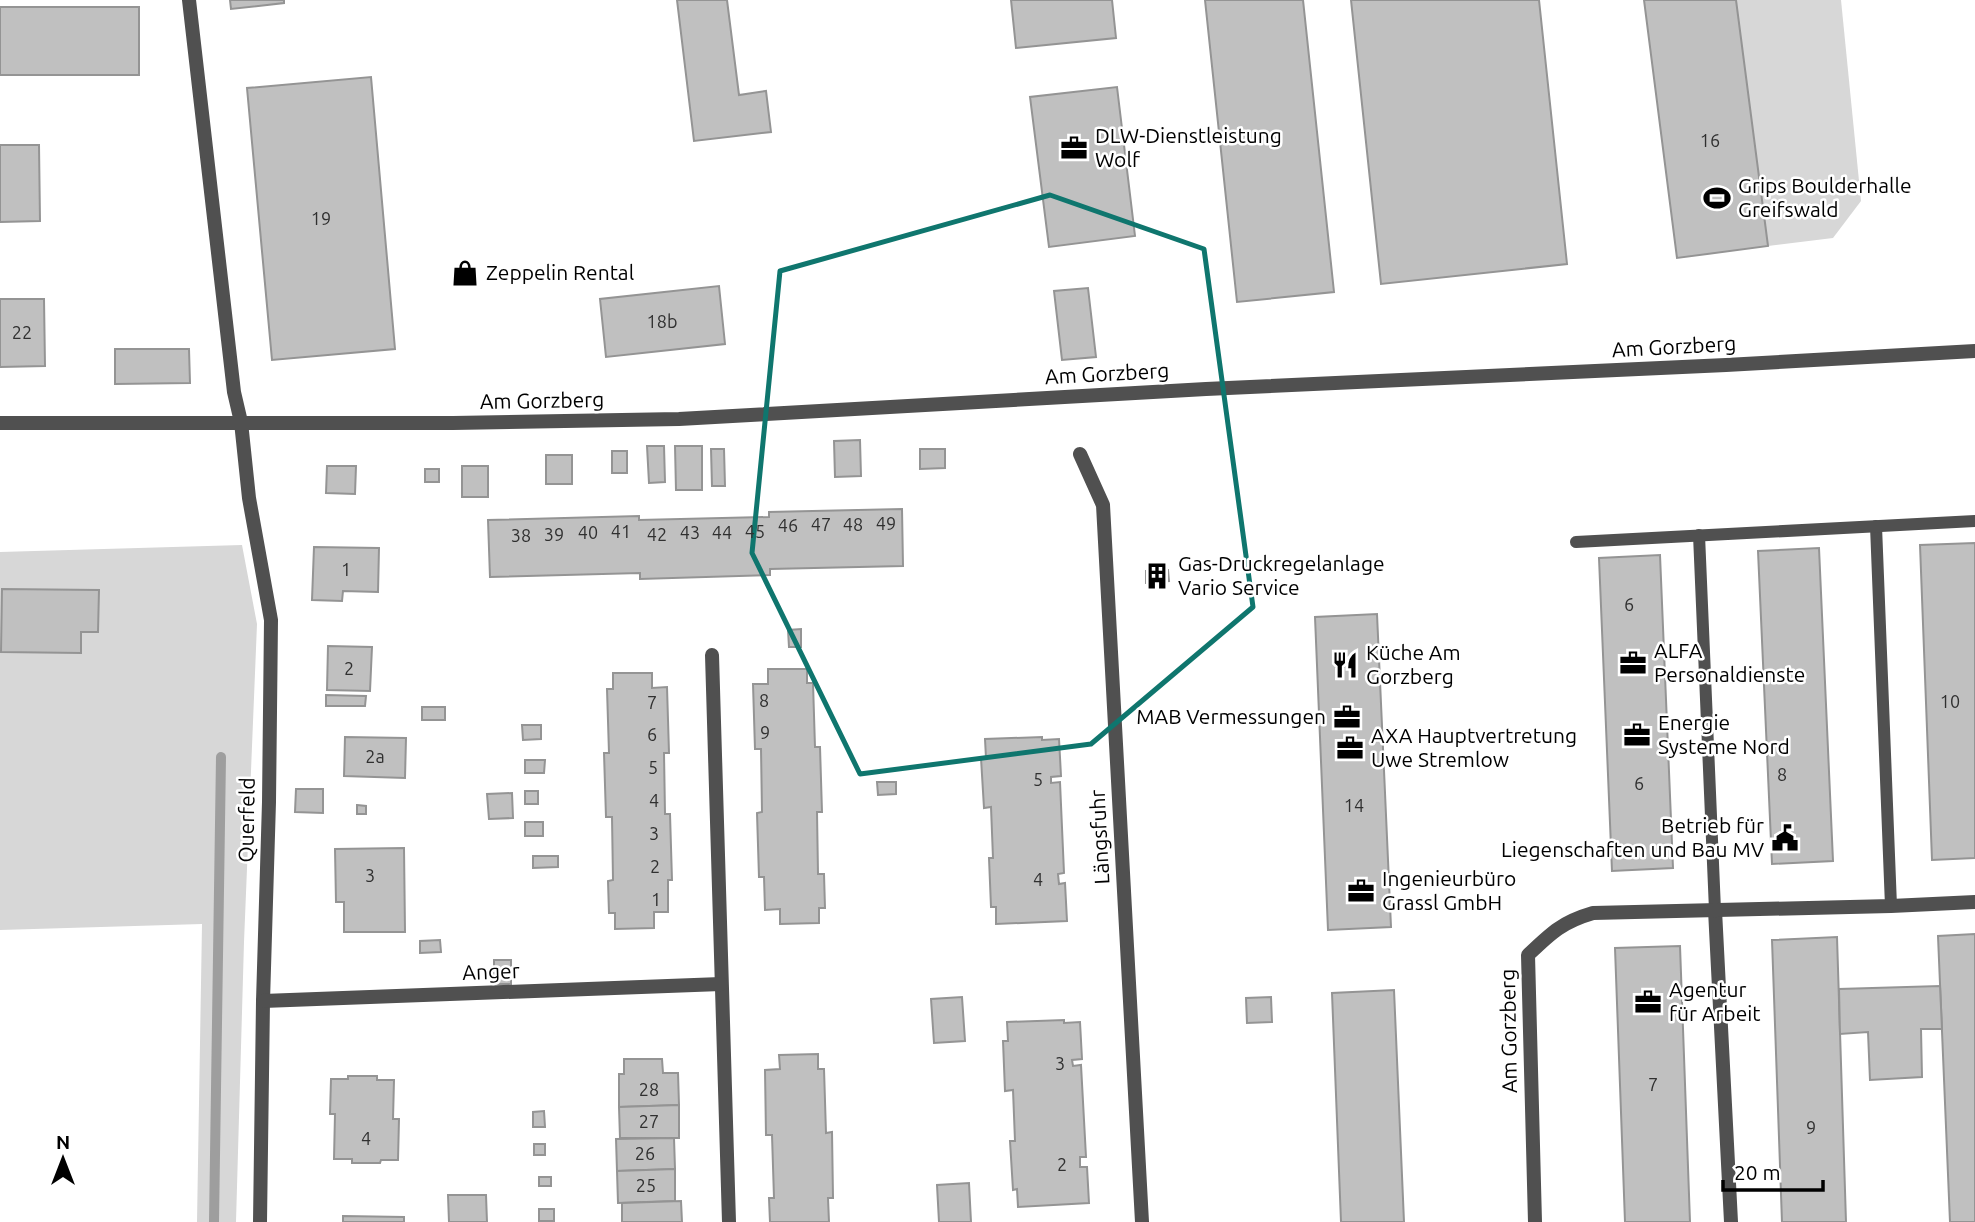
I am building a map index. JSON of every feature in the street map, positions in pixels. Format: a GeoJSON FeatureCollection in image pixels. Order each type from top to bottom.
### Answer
{"type":"FeatureCollection","features":[{"type":"Feature","properties":{"kind":"street"},"geometry":{"type":"LineString","coordinates":[[189,0],[234,392],[241,422]]}},
{"type":"Feature","properties":{"kind":"street","name":"Am Gorzberg"},"geometry":{"type":"LineString","coordinates":[[0,423],[453,423],[679,419],[1975,351]]}},
{"type":"Feature","properties":{"kind":"street","name":"Querfeld"},"geometry":{"type":"LineString","coordinates":[[241,422],[249,498],[271,620],[260,1222]]}},
{"type":"Feature","properties":{"kind":"street","name":"Längsfuhr"},"geometry":{"type":"LineString","coordinates":[[1080,454],[1103,505],[1142,1222]]}},
{"type":"Feature","properties":{"kind":"street"},"geometry":{"type":"LineString","coordinates":[[712,655],[729,1222]]}},
{"type":"Feature","properties":{"kind":"street","name":"Am Gorzberg"},"geometry":{"type":"LineString","coordinates":[[1535,1222],[1528,955],[1553,931],[1574,918],[1592,913],[1975,902]]}},
{"type":"Feature","properties":{"kind":"street"},"geometry":{"type":"LineString","coordinates":[[1714,910],[1731,1222]]}},
{"type":"Feature","properties":{"kind":"street","name":"Anger"},"geometry":{"type":"LineString","coordinates":[[263,1001],[721,984]]}},
{"type":"Feature","properties":{"kind":"lane"},"geometry":{"type":"LineString","coordinates":[[1576,542],[1975,521]]}},
{"type":"Feature","properties":{"kind":"lane"},"geometry":{"type":"LineString","coordinates":[[1876,526],[1891,906]]}},
{"type":"Feature","properties":{"kind":"lane"},"geometry":{"type":"LineString","coordinates":[[1699,535],[1714,910]]}},
{"type":"Feature","properties":{"kind":"highlighted area"},"geometry":{"type":"Polygon","coordinates":[[[1050,195],[1204,249],[1253,607],[1091,744],[860,774],[752,553],[780,271],[1050,195]]]}},
{"type":"Feature","properties":{"kind":"shaded area"},"geometry":{"type":"Polygon","coordinates":[[[1736,0],[1841,0],[1861,201],[1833,238],[1768,246],[1736,0]]]}},
{"type":"Feature","properties":{"kind":"shaded area"},"geometry":{"type":"Polygon","coordinates":[[[242,545],[257,624],[236,1222],[197,1222],[202,924],[0,930],[0,552],[242,545]]]}},
{"type":"Feature","properties":{"kind":"building"},"geometry":{"type":"Polygon","coordinates":[[[230,0],[284,0],[284,3],[231,9],[230,0]]]}},
{"type":"Feature","properties":{"kind":"building"},"geometry":{"type":"Polygon","coordinates":[[[677,0],[727,0],[739,95],[766,91],[771,132],[694,141],[677,0]]]}},
{"type":"Feature","properties":{"kind":"building"},"geometry":{"type":"Polygon","coordinates":[[[1011,0],[1112,0],[1116,38],[1016,48],[1011,0]]]}},
{"type":"Feature","properties":{"kind":"building"},"geometry":{"type":"Polygon","coordinates":[[[1205,0],[1303,0],[1334,292],[1237,302],[1205,0]]]}},
{"type":"Feature","properties":{"kind":"building"},"geometry":{"type":"Polygon","coordinates":[[[1351,0],[1539,0],[1567,264],[1381,284],[1351,0]]]}},
{"type":"Feature","properties":{"kind":"building"},"geometry":{"type":"Polygon","coordinates":[[[1644,0],[1736,0],[1768,246],[1677,258],[1644,0]]]}},
{"type":"Feature","properties":{"kind":"building"},"geometry":{"type":"Polygon","coordinates":[[[0,7],[139,7],[139,75],[0,75],[0,7]]]}},
{"type":"Feature","properties":{"kind":"building"},"geometry":{"type":"Polygon","coordinates":[[[371,77],[395,349],[272,360],[247,88],[371,77]]]}},
{"type":"Feature","properties":{"kind":"building"},"geometry":{"type":"Polygon","coordinates":[[[1117,87],[1135,236],[1049,247],[1030,97],[1117,87]]]}},
{"type":"Feature","properties":{"kind":"building"},"geometry":{"type":"Polygon","coordinates":[[[0,145],[39,145],[40,221],[0,222],[0,145]]]}},
{"type":"Feature","properties":{"kind":"building"},"geometry":{"type":"Polygon","coordinates":[[[719,286],[725,344],[606,357],[600,299],[719,286]]]}},
{"type":"Feature","properties":{"kind":"building"},"geometry":{"type":"Polygon","coordinates":[[[1088,288],[1096,357],[1062,360],[1054,291],[1088,288]]]}},
{"type":"Feature","properties":{"kind":"building"},"geometry":{"type":"Polygon","coordinates":[[[0,299],[44,299],[45,366],[0,367],[0,299]]]}},
{"type":"Feature","properties":{"kind":"building"},"geometry":{"type":"Polygon","coordinates":[[[115,349],[189,349],[190,383],[115,384],[115,349]]]}},
{"type":"Feature","properties":{"kind":"building"},"geometry":{"type":"Polygon","coordinates":[[[860,440],[861,476],[835,477],[834,441],[860,440]]]}},
{"type":"Feature","properties":{"kind":"building"},"geometry":{"type":"Polygon","coordinates":[[[647,446],[664,446],[665,482],[649,483],[647,446]]]}},
{"type":"Feature","properties":{"kind":"building"},"geometry":{"type":"Polygon","coordinates":[[[675,446],[702,446],[702,490],[676,490],[675,446]]]}},
{"type":"Feature","properties":{"kind":"building"},"geometry":{"type":"Polygon","coordinates":[[[711,449],[724,449],[725,486],[712,486],[711,449]]]}},
{"type":"Feature","properties":{"kind":"building"},"geometry":{"type":"Polygon","coordinates":[[[920,449],[945,449],[945,468],[920,469],[920,449]]]}},
{"type":"Feature","properties":{"kind":"building"},"geometry":{"type":"Polygon","coordinates":[[[612,451],[627,451],[627,473],[612,473],[612,451]]]}},
{"type":"Feature","properties":{"kind":"building"},"geometry":{"type":"Polygon","coordinates":[[[546,455],[572,455],[572,484],[546,484],[546,455]]]}},
{"type":"Feature","properties":{"kind":"building"},"geometry":{"type":"Polygon","coordinates":[[[327,466],[356,466],[355,494],[326,493],[327,466]]]}},
{"type":"Feature","properties":{"kind":"building"},"geometry":{"type":"Polygon","coordinates":[[[462,466],[488,466],[488,497],[462,497],[462,466]]]}},
{"type":"Feature","properties":{"kind":"building"},"geometry":{"type":"Polygon","coordinates":[[[425,469],[439,469],[439,482],[425,482],[425,469]]]}},
{"type":"Feature","properties":{"kind":"building"},"geometry":{"type":"Polygon","coordinates":[[[902,509],[903,566],[770,569],[770,575],[640,579],[640,573],[490,577],[488,520],[639,516],[639,520],[769,517],[769,512],[902,509]]]}},
{"type":"Feature","properties":{"kind":"building"},"geometry":{"type":"Polygon","coordinates":[[[1975,543],[1975,858],[1932,860],[1920,545],[1975,543]]]}},
{"type":"Feature","properties":{"kind":"building"},"geometry":{"type":"Polygon","coordinates":[[[314,547],[379,548],[378,592],[343,591],[342,601],[312,600],[314,547]]]}},
{"type":"Feature","properties":{"kind":"building"},"geometry":{"type":"Polygon","coordinates":[[[1819,548],[1833,861],[1772,864],[1758,551],[1819,548]]]}},
{"type":"Feature","properties":{"kind":"building"},"geometry":{"type":"Polygon","coordinates":[[[1660,555],[1673,868],[1612,871],[1599,558],[1660,555]]]}},
{"type":"Feature","properties":{"kind":"building","name":"Gas-Druckregelanlage Vario Service"},"geometry":{"type":"Polygon","coordinates":[[[1168,570],[1169,581],[1146,583],[1146,571],[1168,570]]]}},
{"type":"Feature","properties":{"kind":"building"},"geometry":{"type":"Polygon","coordinates":[[[2,589],[99,590],[98,632],[81,632],[81,653],[1,652],[2,589]]]}},
{"type":"Feature","properties":{"kind":"building"},"geometry":{"type":"Polygon","coordinates":[[[1377,614],[1391,927],[1328,930],[1315,617],[1377,614]]]}},
{"type":"Feature","properties":{"kind":"building"},"geometry":{"type":"Polygon","coordinates":[[[801,629],[801,647],[789,647],[788,630],[801,629]]]}},
{"type":"Feature","properties":{"kind":"building"},"geometry":{"type":"Polygon","coordinates":[[[328,646],[372,647],[370,691],[327,690],[328,646]]]}},
{"type":"Feature","properties":{"kind":"building"},"geometry":{"type":"Polygon","coordinates":[[[768,669],[807,669],[807,683],[813,683],[815,747],[820,747],[822,812],[817,812],[818,874],[824,874],[825,908],[819,908],[819,923],[780,924],[780,909],[765,910],[764,877],[759,877],[757,813],[762,812],[761,749],[755,749],[753,684],[768,684],[768,669]]]}},
{"type":"Feature","properties":{"kind":"building"},"geometry":{"type":"Polygon","coordinates":[[[613,673],[652,673],[652,688],[667,687],[669,753],[664,753],[665,814],[670,814],[672,880],[668,880],[668,912],[654,912],[654,928],[615,929],[615,913],[609,913],[608,881],[613,880],[612,817],[606,817],[604,753],[609,753],[607,689],[613,689],[613,673]]]}},
{"type":"Feature","properties":{"kind":"building"},"geometry":{"type":"Polygon","coordinates":[[[326,695],[366,696],[365,706],[326,706],[326,695]]]}},
{"type":"Feature","properties":{"kind":"building"},"geometry":{"type":"Polygon","coordinates":[[[422,707],[445,707],[445,720],[422,720],[422,707]]]}},
{"type":"Feature","properties":{"kind":"building"},"geometry":{"type":"Polygon","coordinates":[[[522,725],[541,725],[541,739],[523,740],[522,725]]]}},
{"type":"Feature","properties":{"kind":"building"},"geometry":{"type":"Polygon","coordinates":[[[345,737],[406,738],[405,778],[344,776],[345,737]]]}},
{"type":"Feature","properties":{"kind":"building"},"geometry":{"type":"Polygon","coordinates":[[[1042,737],[1042,740],[1059,739],[1061,776],[1051,777],[1051,783],[1060,782],[1064,873],[1058,874],[1059,884],[1065,883],[1067,921],[996,924],[996,907],[991,907],[991,807],[984,808],[981,758],[986,758],[985,739],[1042,737]]]}},
{"type":"Feature","properties":{"kind":"building"},"geometry":{"type":"Polygon","coordinates":[[[525,760],[545,760],[544,773],[525,773],[525,760]]]}},
{"type":"Feature","properties":{"kind":"building"},"geometry":{"type":"Polygon","coordinates":[[[877,782],[896,782],[896,794],[878,795],[877,782]]]}},
{"type":"Feature","properties":{"kind":"building"},"geometry":{"type":"Polygon","coordinates":[[[296,789],[323,789],[323,813],[295,812],[296,789]]]}},
{"type":"Feature","properties":{"kind":"building"},"geometry":{"type":"Polygon","coordinates":[[[525,791],[538,791],[538,804],[525,804],[525,791]]]}},
{"type":"Feature","properties":{"kind":"building"},"geometry":{"type":"Polygon","coordinates":[[[512,793],[513,818],[489,819],[487,794],[512,793]]]}},
{"type":"Feature","properties":{"kind":"building"},"geometry":{"type":"Polygon","coordinates":[[[357,805],[366,806],[366,814],[357,814],[357,805]]]}},
{"type":"Feature","properties":{"kind":"building"},"geometry":{"type":"Polygon","coordinates":[[[525,822],[543,822],[543,836],[525,836],[525,822]]]}},
{"type":"Feature","properties":{"kind":"building"},"geometry":{"type":"Polygon","coordinates":[[[404,848],[405,932],[344,932],[344,902],[336,902],[335,849],[404,848]]]}},
{"type":"Feature","properties":{"kind":"building"},"geometry":{"type":"Polygon","coordinates":[[[533,856],[558,856],[558,867],[533,868],[533,856]]]}},
{"type":"Feature","properties":{"kind":"building"},"geometry":{"type":"Polygon","coordinates":[[[1975,934],[1975,1222],[1950,1222],[1938,936],[1975,934]]]}},
{"type":"Feature","properties":{"kind":"building"},"geometry":{"type":"Polygon","coordinates":[[[1837,937],[1846,1222],[1782,1222],[1772,940],[1837,937]]]}},
{"type":"Feature","properties":{"kind":"building"},"geometry":{"type":"Polygon","coordinates":[[[440,940],[441,952],[420,953],[420,941],[440,940]]]}},
{"type":"Feature","properties":{"kind":"building"},"geometry":{"type":"Polygon","coordinates":[[[1680,946],[1690,1222],[1625,1222],[1615,948],[1680,946]]]}},
{"type":"Feature","properties":{"kind":"building"},"geometry":{"type":"Polygon","coordinates":[[[494,960],[511,960],[511,984],[494,984],[494,960]]]}},
{"type":"Feature","properties":{"kind":"building"},"geometry":{"type":"Polygon","coordinates":[[[1940,986],[1942,1029],[1921,1029],[1922,1077],[1870,1080],[1868,1032],[1840,1034],[1839,989],[1940,986]]]}},
{"type":"Feature","properties":{"kind":"building"},"geometry":{"type":"Polygon","coordinates":[[[1394,990],[1404,1222],[1341,1222],[1332,993],[1394,990]]]}},
{"type":"Feature","properties":{"kind":"building"},"geometry":{"type":"Polygon","coordinates":[[[962,997],[965,1041],[934,1043],[931,999],[962,997]]]}},
{"type":"Feature","properties":{"kind":"building"},"geometry":{"type":"Polygon","coordinates":[[[1271,997],[1272,1022],[1247,1023],[1246,998],[1271,997]]]}},
{"type":"Feature","properties":{"kind":"building"},"geometry":{"type":"Polygon","coordinates":[[[1064,1020],[1064,1023],[1080,1022],[1082,1059],[1072,1060],[1073,1066],[1081,1065],[1086,1157],[1080,1157],[1080,1167],[1087,1167],[1089,1203],[1018,1207],[1017,1189],[1013,1190],[1010,1141],[1015,1141],[1013,1090],[1005,1091],[1003,1041],[1008,1041],[1007,1022],[1064,1020]]]}},
{"type":"Feature","properties":{"kind":"building"},"geometry":{"type":"Polygon","coordinates":[[[818,1054],[818,1069],[824,1069],[826,1133],[832,1132],[833,1198],[828,1198],[829,1222],[770,1222],[769,1198],[774,1198],[772,1135],[766,1135],[765,1070],[780,1069],[779,1055],[818,1054]]]}},
{"type":"Feature","properties":{"kind":"building"},"geometry":{"type":"Polygon","coordinates":[[[624,1059],[662,1059],[663,1073],[678,1073],[679,1105],[619,1107],[619,1074],[624,1074],[624,1059]]]}},
{"type":"Feature","properties":{"kind":"building"},"geometry":{"type":"Polygon","coordinates":[[[348,1076],[377,1076],[377,1080],[394,1080],[393,1119],[399,1119],[398,1160],[352,1163],[352,1159],[334,1159],[335,1114],[330,1114],[331,1079],[348,1079],[348,1076]]]}},
{"type":"Feature","properties":{"kind":"building"},"geometry":{"type":"Polygon","coordinates":[[[679,1105],[679,1138],[620,1138],[619,1107],[679,1105]]]}},
{"type":"Feature","properties":{"kind":"building"},"geometry":{"type":"Polygon","coordinates":[[[544,1111],[545,1127],[533,1127],[533,1112],[544,1111]]]}},
{"type":"Feature","properties":{"kind":"building"},"geometry":{"type":"Polygon","coordinates":[[[674,1138],[675,1169],[617,1171],[616,1139],[674,1138]]]}},
{"type":"Feature","properties":{"kind":"building"},"geometry":{"type":"Polygon","coordinates":[[[534,1144],[545,1144],[545,1155],[534,1155],[534,1144]]]}},
{"type":"Feature","properties":{"kind":"building"},"geometry":{"type":"Polygon","coordinates":[[[675,1169],[675,1201],[618,1203],[617,1171],[675,1169]]]}},
{"type":"Feature","properties":{"kind":"building"},"geometry":{"type":"Polygon","coordinates":[[[539,1177],[551,1177],[551,1186],[539,1186],[539,1177]]]}},
{"type":"Feature","properties":{"kind":"building"},"geometry":{"type":"Polygon","coordinates":[[[969,1183],[971,1222],[939,1222],[937,1185],[969,1183]]]}},
{"type":"Feature","properties":{"kind":"building"},"geometry":{"type":"Polygon","coordinates":[[[448,1195],[486,1195],[487,1222],[449,1222],[448,1195]]]}},
{"type":"Feature","properties":{"kind":"building"},"geometry":{"type":"Polygon","coordinates":[[[681,1201],[682,1222],[622,1222],[622,1203],[681,1201]]]}},
{"type":"Feature","properties":{"kind":"building"},"geometry":{"type":"Polygon","coordinates":[[[539,1209],[554,1209],[554,1221],[539,1221],[539,1209]]]}},
{"type":"Feature","properties":{"kind":"building"},"geometry":{"type":"Polygon","coordinates":[[[343,1216],[404,1217],[404,1222],[343,1222],[343,1216]]]}},
{"type":"Feature","properties":{"kind":"waterway"},"geometry":{"type":"LineString","coordinates":[[214,1222],[221,757]]}},
{"type":"Feature","properties":{"kind":"place","name":"DLW-Dienstleistung Wolf"},"geometry":{"type":"Point","coordinates":[1074,148]}},
{"type":"Feature","properties":{"kind":"place","name":"Grips Boulderhalle Greifswald"},"geometry":{"type":"Point","coordinates":[1717,198]}},
{"type":"Feature","properties":{"kind":"place","name":"Zeppelin Rental"},"geometry":{"type":"Point","coordinates":[465,273]}},
{"type":"Feature","properties":{"kind":"place","name":"Gas-Druckregelanlage Vario Service"},"geometry":{"type":"Point","coordinates":[1157,576]}},
{"type":"Feature","properties":{"kind":"place","name":"ALFA Personaldienste"},"geometry":{"type":"Point","coordinates":[1633,663]}},
{"type":"Feature","properties":{"kind":"place","name":"Küche Am Gorzberg"},"geometry":{"type":"Point","coordinates":[1345,665]}},
{"type":"Feature","properties":{"kind":"place","name":"MAB Vermessungen"},"geometry":{"type":"Point","coordinates":[1347,717]}},
{"type":"Feature","properties":{"kind":"place","name":"Energie Systeme Nord"},"geometry":{"type":"Point","coordinates":[1637,735]}},
{"type":"Feature","properties":{"kind":"place","name":"AXA Hauptvertretung Uwe Stremlow"},"geometry":{"type":"Point","coordinates":[1350,748]}},
{"type":"Feature","properties":{"kind":"place","name":"Betrieb für Liegenschaften und Bau MV"},"geometry":{"type":"Point","coordinates":[1785,838]}},
{"type":"Feature","properties":{"kind":"place","name":"Ingenieurbüro Grassl GmbH"},"geometry":{"type":"Point","coordinates":[1361,891]}},
{"type":"Feature","properties":{"kind":"place","name":"Agentur für Arbeit"},"geometry":{"type":"Point","coordinates":[1648,1002]}}]}
